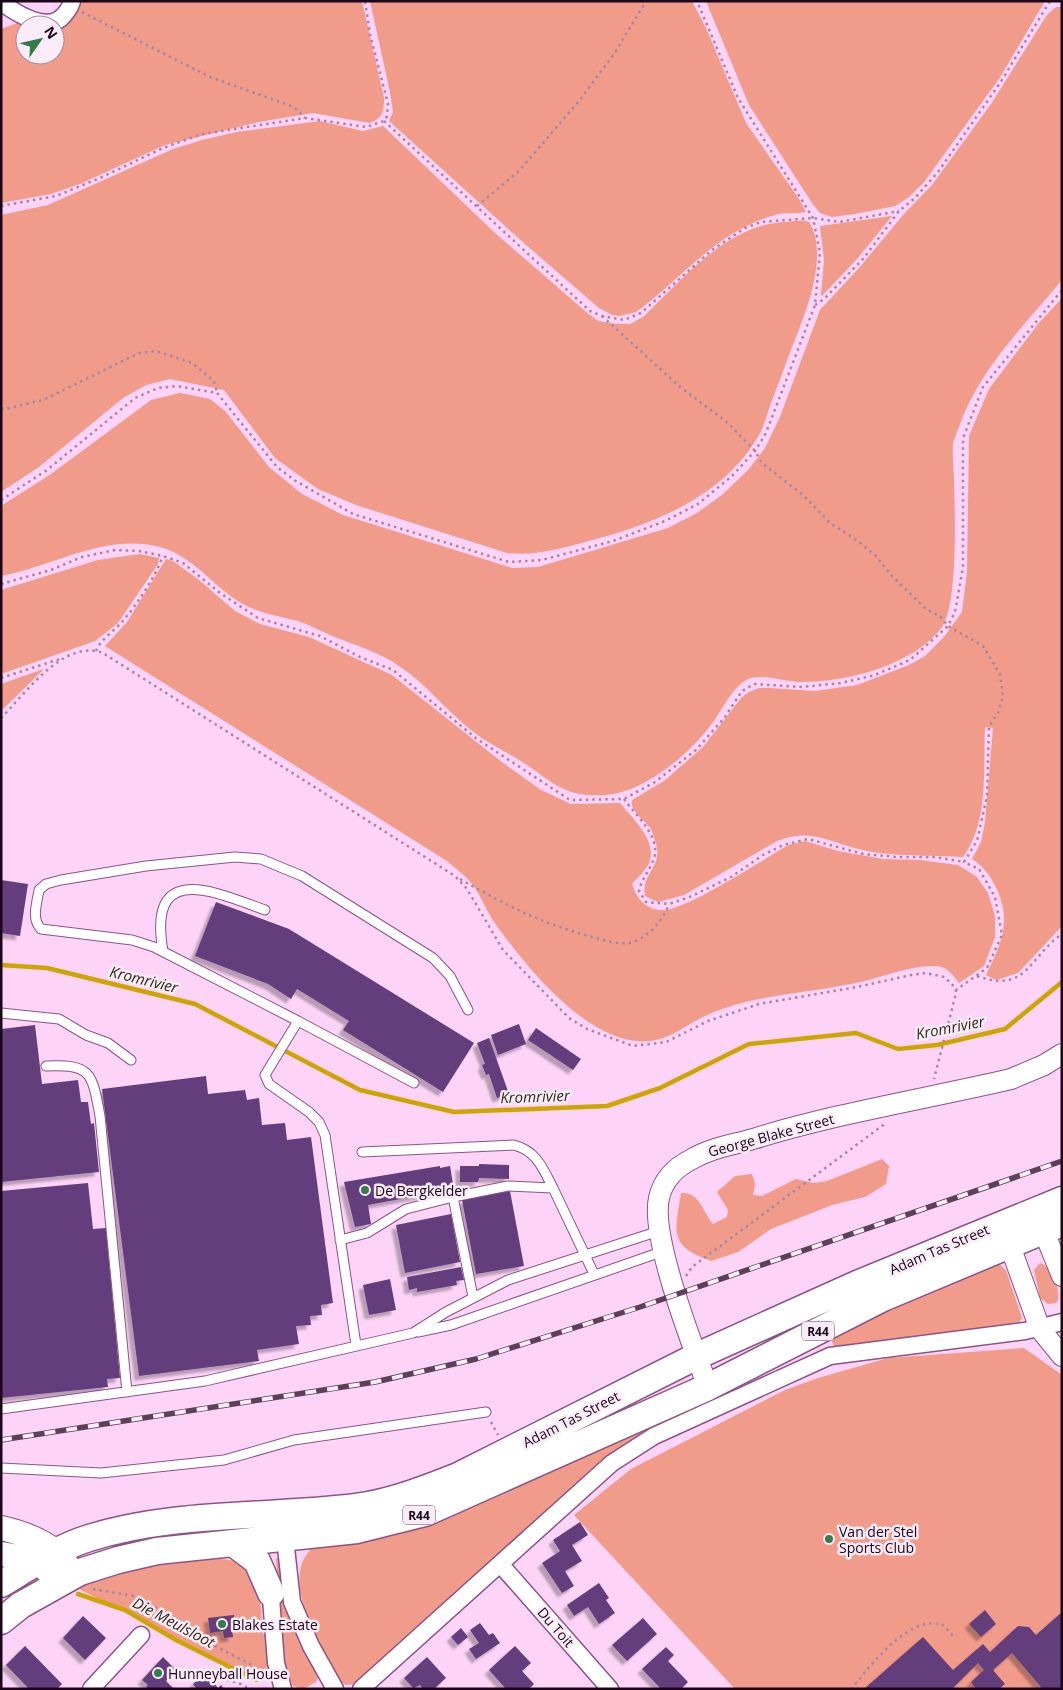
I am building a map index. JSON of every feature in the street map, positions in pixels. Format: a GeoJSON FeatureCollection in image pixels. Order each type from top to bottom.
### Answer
{"type":"FeatureCollection","features":[{"type":"Feature","properties":{"kind":"main road","name":"Adam Tas Street"},"geometry":{"type":"LineString","coordinates":[[72,1582],[108,1563],[157,1551],[234,1543],[273,1527],[420,1492],[458,1476],[697,1356],[857,1284],[1047,1221],[1062,1200]]}},
{"type":"Feature","properties":{"kind":"main road","name":"Adam Tas Street"},"geometry":{"type":"LineString","coordinates":[[48,1556],[88,1538],[136,1526],[187,1519],[273,1527],[357,1530],[425,1513],[708,1387],[1006,1234]]}},
{"type":"Feature","properties":{"kind":"main road"},"geometry":{"type":"LineString","coordinates":[[1,1528],[33,1538],[48,1556]]}},
{"type":"Feature","properties":{"kind":"main road"},"geometry":{"type":"LineString","coordinates":[[234,1543],[257,1561],[271,1592]]}},
{"type":"Feature","properties":{"kind":"main road"},"geometry":{"type":"LineString","coordinates":[[1,1554],[48,1556],[67,1563],[72,1582]]}},
{"type":"Feature","properties":{"kind":"main road","name":"R44"},"geometry":{"type":"LineString","coordinates":[[1,1584],[48,1556]]}},
{"type":"Feature","properties":{"kind":"main road","name":"R44"},"geometry":{"type":"LineString","coordinates":[[1,1621],[21,1606],[72,1582]]}},
{"type":"Feature","properties":{"kind":"street"},"geometry":{"type":"LineString","coordinates":[[1,2],[13,11],[47,24],[60,20],[72,4]]}},
{"type":"Feature","properties":{"kind":"street","name":"George Blake Street"},"geometry":{"type":"LineString","coordinates":[[708,1387],[659,1231],[657,1211],[664,1183],[673,1172],[693,1158],[718,1148],[781,1130],[1011,1079],[1062,1054]]}},
{"type":"Feature","properties":{"kind":"street"},"geometry":{"type":"LineString","coordinates":[[1047,1221],[1062,1276]]}},
{"type":"Feature","properties":{"kind":"street"},"geometry":{"type":"LineString","coordinates":[[1006,1234],[1040,1329],[1062,1356]]}},
{"type":"Feature","properties":{"kind":"street"},"geometry":{"type":"LineString","coordinates":[[361,1689],[501,1565],[551,1517],[612,1464],[648,1439],[794,1370],[830,1356],[1040,1329],[1062,1322]]}},
{"type":"Feature","properties":{"kind":"street"},"geometry":{"type":"LineString","coordinates":[[273,1527],[271,1592],[276,1684]]}},
{"type":"Feature","properties":{"kind":"street"},"geometry":{"type":"LineString","coordinates":[[273,1527],[292,1602],[329,1687]]}},
{"type":"Feature","properties":{"kind":"street","name":"Du Toit"},"geometry":{"type":"LineString","coordinates":[[501,1565],[610,1689]]}},
{"type":"Feature","properties":{"kind":"street"},"geometry":{"type":"LineString","coordinates":[[91,1689],[141,1635]]}},
{"type":"Feature","properties":{"kind":"lane"},"geometry":{"type":"LineString","coordinates":[[414,1084],[163,951],[132,940],[41,929],[35,915],[39,890],[46,884],[61,880],[146,866],[235,857],[261,859],[302,876],[433,958],[450,976],[468,1010]]}},
{"type":"Feature","properties":{"kind":"lane"},"geometry":{"type":"LineString","coordinates":[[163,951],[160,919],[164,908],[177,893],[186,889],[212,890],[265,910]]}},
{"type":"Feature","properties":{"kind":"lane"},"geometry":{"type":"LineString","coordinates":[[1,1013],[59,1019],[86,1035],[108,1043],[131,1060]]}},
{"type":"Feature","properties":{"kind":"lane"},"geometry":{"type":"LineString","coordinates":[[298,1022],[265,1075],[269,1084],[309,1112],[319,1122],[325,1135],[356,1345]]}},
{"type":"Feature","properties":{"kind":"lane"},"geometry":{"type":"LineString","coordinates":[[46,1066],[70,1065],[79,1067],[90,1077],[94,1090],[100,1116],[127,1392]]}},
{"type":"Feature","properties":{"kind":"lane"},"geometry":{"type":"LineString","coordinates":[[362,1152],[514,1145],[532,1153],[539,1161],[553,1188],[594,1274]]}},
{"type":"Feature","properties":{"kind":"lane"},"geometry":{"type":"LineString","coordinates":[[340,1240],[368,1233],[406,1209],[453,1197],[508,1186],[553,1188]]}},
{"type":"Feature","properties":{"kind":"lane"},"geometry":{"type":"LineString","coordinates":[[453,1197],[473,1297]]}},
{"type":"Feature","properties":{"kind":"lane"},"geometry":{"type":"LineString","coordinates":[[413,1333],[473,1297],[508,1280],[659,1231]]}},
{"type":"Feature","properties":{"kind":"lane"},"geometry":{"type":"LineString","coordinates":[[1,1409],[205,1381],[356,1345],[451,1325],[664,1250]]}},
{"type":"Feature","properties":{"kind":"lane"},"geometry":{"type":"LineString","coordinates":[[1,1468],[101,1473],[215,1461],[245,1455],[294,1440],[486,1412]]}},
{"type":"Feature","properties":{"kind":"path"},"geometry":{"type":"LineString","coordinates":[[1,206],[56,196],[100,178],[163,148],[202,134],[306,118],[366,128],[384,121],[387,116],[388,104],[370,34],[365,1]]}},
{"type":"Feature","properties":{"kind":"path"},"geometry":{"type":"LineString","coordinates":[[477,206],[519,170],[578,101],[614,54],[646,1]]}},
{"type":"Feature","properties":{"kind":"path"},"geometry":{"type":"LineString","coordinates":[[1,410],[44,400],[139,353],[156,351],[192,363],[214,381],[218,393],[277,466],[294,480],[353,514],[509,562],[542,560],[613,541],[665,521],[698,504],[732,476],[755,451],[766,433],[815,305],[820,252],[813,218],[738,98],[697,1]]}},
{"type":"Feature","properties":{"kind":"path"},"geometry":{"type":"LineString","coordinates":[[815,305],[824,299],[863,259],[899,211],[938,172],[1000,83],[1050,1]]}},
{"type":"Feature","properties":{"kind":"path"},"geometry":{"type":"LineString","coordinates":[[72,4],[91,18],[210,77],[294,107],[306,118]]}},
{"type":"Feature","properties":{"kind":"path"},"geometry":{"type":"LineString","coordinates":[[384,121],[590,310],[602,316],[679,386],[728,423],[755,451],[762,463],[804,496],[830,524],[855,539],[876,556],[890,574],[926,609],[940,616],[948,626],[983,646],[1000,674],[1003,696],[998,713],[989,726],[987,796],[977,842],[964,862]]}},
{"type":"Feature","properties":{"kind":"path"},"geometry":{"type":"LineString","coordinates":[[602,316],[624,320],[641,313],[712,250],[745,228],[762,222],[813,218],[839,222],[899,211]]}},
{"type":"Feature","properties":{"kind":"path"},"geometry":{"type":"LineString","coordinates":[[1,584],[51,570],[82,557],[115,550],[139,551],[163,556],[183,563],[220,593],[258,618],[320,636],[360,657],[393,670],[477,739],[570,800],[624,799],[642,791],[696,750],[725,717],[742,691],[754,684],[802,687],[841,683],[875,675],[910,660],[948,626],[955,612],[963,567],[963,438],[983,387],[1062,290]]}},
{"type":"Feature","properties":{"kind":"path"},"geometry":{"type":"LineString","coordinates":[[1,500],[47,470],[135,398],[158,388],[177,386],[218,393]]}},
{"type":"Feature","properties":{"kind":"path"},"geometry":{"type":"LineString","coordinates":[[96,651],[98,645],[109,636],[138,601],[159,568],[163,556]]}},
{"type":"Feature","properties":{"kind":"path"},"geometry":{"type":"LineString","coordinates":[[1,678],[77,651],[96,651],[122,665],[455,876],[526,916],[555,927],[620,943],[632,942],[645,936],[656,927],[669,904]]}},
{"type":"Feature","properties":{"kind":"path"},"geometry":{"type":"LineString","coordinates":[[1,718],[61,658]]}},
{"type":"Feature","properties":{"kind":"path"},"geometry":{"type":"LineString","coordinates":[[624,799],[647,828],[655,846],[653,862],[642,878],[639,891],[646,902],[669,904],[732,877],[763,855],[783,845],[808,839],[863,854],[897,857],[934,857],[964,862],[979,869],[995,897],[1002,935],[986,968],[956,990],[932,1086]]}},
{"type":"Feature","properties":{"kind":"path"},"geometry":{"type":"LineString","coordinates":[[455,876],[466,889],[504,950],[568,1018],[587,1029],[633,1046],[666,1042],[708,1020],[759,1004],[911,975],[936,974],[944,977],[956,990]]}},
{"type":"Feature","properties":{"kind":"path"},"geometry":{"type":"LineString","coordinates":[[977,976],[998,982],[1020,978],[1047,946],[1062,934]]}},
{"type":"Feature","properties":{"kind":"path"},"geometry":{"type":"LineString","coordinates":[[685,1277],[692,1266],[889,1121]]}},
{"type":"Feature","properties":{"kind":"path"},"geometry":{"type":"LineString","coordinates":[[486,1412],[501,1440]]}},
{"type":"Feature","properties":{"kind":"path"},"geometry":{"type":"LineString","coordinates":[[72,1582],[134,1596],[184,1624],[215,1646],[252,1665],[276,1684]]}},
{"type":"Feature","properties":{"kind":"path"},"geometry":{"type":"LineString","coordinates":[[851,1689],[870,1665],[906,1633],[926,1624],[942,1624],[954,1637]]}},
{"type":"Feature","properties":{"kind":"path"},"geometry":{"type":"LineString","coordinates":[[215,1682],[222,1678],[231,1683],[242,1684],[248,1689]]}},
{"type":"Feature","properties":{"kind":"shaded area"},"geometry":{"type":"Polygon","coordinates":[[[78,1],[362,1],[384,98],[382,114],[378,119],[370,123],[313,113],[259,122],[165,145],[80,184],[51,194],[1,203],[1,29],[15,24],[15,65],[65,65],[65,17],[78,1]]]}},
{"type":"Feature","properties":{"kind":"shaded area"},"geometry":{"type":"Polygon","coordinates":[[[370,1],[692,1],[706,28],[746,123],[806,212],[775,215],[735,232],[717,244],[636,312],[620,316],[612,315],[599,308],[525,244],[389,121],[393,112],[390,92],[370,1]]]}},
{"type":"Feature","properties":{"kind":"shaded area"},"geometry":{"type":"Polygon","coordinates":[[[706,1],[1045,1],[999,79],[924,182],[909,197],[895,206],[832,217],[820,213],[812,203],[749,105],[706,1]]]}},
{"type":"Feature","properties":{"kind":"shaded area"},"geometry":{"type":"Polygon","coordinates":[[[1056,7],[1062,7],[1062,280],[991,366],[979,384],[960,424],[953,444],[955,514],[951,599],[942,627],[915,652],[878,669],[839,679],[796,682],[763,677],[751,678],[739,685],[704,734],[666,769],[636,787],[606,795],[592,795],[580,794],[560,787],[521,761],[481,738],[410,674],[391,661],[298,621],[263,612],[243,604],[230,596],[187,560],[161,547],[144,544],[107,546],[1,576],[1,506],[51,474],[151,400],[180,393],[210,399],[225,411],[269,467],[302,494],[343,515],[512,568],[538,567],[668,528],[697,513],[722,495],[749,469],[765,448],[780,417],[820,310],[859,268],[904,214],[932,185],[991,104],[1047,15],[1056,7]]]}},
{"type":"Feature","properties":{"kind":"shaded area"},"geometry":{"type":"Polygon","coordinates":[[[320,121],[363,131],[383,126],[494,232],[598,321],[630,324],[643,317],[707,256],[744,232],[765,225],[798,220],[809,222],[817,247],[817,262],[811,293],[762,428],[744,457],[726,476],[706,492],[660,517],[610,535],[556,549],[527,554],[507,553],[356,505],[318,489],[275,458],[224,390],[170,379],[146,385],[123,398],[39,467],[1,492],[1,215],[48,205],[173,149],[202,140],[237,132],[320,121]]]}},
{"type":"Feature","properties":{"kind":"shaded area"},"geometry":{"type":"Polygon","coordinates":[[[892,216],[857,259],[822,296],[824,260],[820,226],[892,216]]]}},
{"type":"Feature","properties":{"kind":"shaded area"},"geometry":{"type":"Polygon","coordinates":[[[1062,298],[1062,926],[1018,973],[996,980],[986,975],[1000,943],[1004,914],[1000,896],[991,878],[972,859],[981,842],[985,822],[993,728],[985,727],[981,812],[971,843],[963,857],[899,855],[874,852],[811,836],[789,837],[777,841],[684,895],[658,902],[645,896],[646,881],[657,859],[656,842],[651,829],[633,808],[632,800],[664,781],[703,747],[742,697],[759,688],[815,691],[857,685],[909,665],[925,656],[944,637],[962,612],[967,572],[969,436],[989,389],[1038,324],[1062,298]]]}},
{"type":"Feature","properties":{"kind":"shaded area"},"geometry":{"type":"Polygon","coordinates":[[[140,554],[159,558],[158,564],[118,623],[95,641],[1,674],[1,590],[98,560],[140,554]]]}},
{"type":"Feature","properties":{"kind":"shaded area"},"geometry":{"type":"Polygon","coordinates":[[[166,559],[173,561],[199,580],[235,611],[260,624],[309,637],[392,675],[503,763],[541,790],[571,804],[620,803],[638,824],[651,848],[651,857],[648,865],[632,884],[640,900],[653,909],[665,910],[691,901],[708,893],[788,845],[805,841],[838,851],[883,859],[920,860],[958,865],[977,877],[988,893],[995,916],[995,937],[984,966],[959,983],[952,974],[940,966],[925,966],[862,982],[738,1004],[703,1017],[670,1035],[656,1040],[626,1039],[604,1031],[562,1002],[543,983],[497,926],[472,884],[447,861],[105,646],[127,622],[166,559]]]}},
{"type":"Feature","properties":{"kind":"shaded area"},"geometry":{"type":"Polygon","coordinates":[[[44,669],[1,711],[1,684],[44,669]]]}},
{"type":"Feature","properties":{"kind":"shaded area"},"geometry":{"type":"Polygon","coordinates":[[[882,1159],[889,1166],[886,1184],[865,1197],[832,1205],[771,1229],[738,1252],[711,1261],[687,1250],[678,1236],[677,1218],[681,1193],[697,1199],[713,1224],[727,1217],[728,1210],[717,1192],[735,1176],[752,1174],[755,1184],[753,1195],[762,1196],[796,1179],[814,1183],[827,1181],[882,1159]]]}},
{"type":"Feature","properties":{"kind":"shaded area"},"geometry":{"type":"Polygon","coordinates":[[[998,1263],[1006,1270],[1022,1318],[1018,1325],[834,1347],[831,1339],[880,1311],[998,1263]]]}},
{"type":"Feature","properties":{"kind":"shaded area"},"geometry":{"type":"Polygon","coordinates":[[[1040,1263],[1048,1268],[1054,1278],[1058,1295],[1056,1303],[1048,1304],[1040,1298],[1034,1270],[1040,1263]]]}},
{"type":"Feature","properties":{"kind":"shaded area","name":"Van der Stel Sports Club"},"geometry":{"type":"Polygon","coordinates":[[[1024,1348],[1062,1375],[1062,1689],[735,1689],[574,1515],[631,1469],[785,1390],[818,1378],[888,1358],[1024,1348]]]}},
{"type":"Feature","properties":{"kind":"shaded area"},"geometry":{"type":"Polygon","coordinates":[[[643,1425],[646,1432],[588,1472],[540,1519],[356,1684],[346,1685],[341,1682],[315,1635],[307,1617],[302,1598],[299,1579],[302,1563],[311,1549],[643,1425]]]}},
{"type":"Feature","properties":{"kind":"shaded area"},"geometry":{"type":"Polygon","coordinates":[[[280,1555],[288,1611],[319,1674],[316,1682],[303,1689],[293,1686],[284,1668],[276,1559],[280,1555]]]}},
{"type":"Feature","properties":{"kind":"shaded area"},"geometry":{"type":"Polygon","coordinates":[[[216,1558],[243,1562],[260,1597],[263,1634],[267,1635],[270,1674],[261,1681],[77,1588],[145,1567],[216,1558]]]}},
{"type":"Feature","properties":{"kind":"building"},"geometry":{"type":"Polygon","coordinates":[[[1,880],[28,884],[20,936],[1,933],[1,880]]]}},
{"type":"Feature","properties":{"kind":"building"},"geometry":{"type":"Polygon","coordinates":[[[216,902],[289,929],[474,1043],[443,1092],[343,1030],[349,1021],[297,989],[291,999],[268,984],[195,956],[216,902]]]}},
{"type":"Feature","properties":{"kind":"building"},"geometry":{"type":"Polygon","coordinates":[[[519,1024],[526,1044],[498,1055],[491,1035],[519,1024]]]}},
{"type":"Feature","properties":{"kind":"building"},"geometry":{"type":"Polygon","coordinates":[[[35,1025],[42,1084],[78,1080],[81,1102],[88,1102],[91,1124],[94,1123],[99,1172],[1,1182],[1,1029],[35,1025]]]}},
{"type":"Feature","properties":{"kind":"building"},"geometry":{"type":"Polygon","coordinates":[[[536,1028],[581,1059],[573,1070],[528,1040],[536,1028]]]}},
{"type":"Feature","properties":{"kind":"building"},"geometry":{"type":"Polygon","coordinates":[[[489,1038],[509,1094],[497,1098],[489,1074],[486,1075],[482,1065],[485,1064],[477,1043],[489,1038]]]}},
{"type":"Feature","properties":{"kind":"building"},"geometry":{"type":"Polygon","coordinates":[[[206,1076],[208,1094],[245,1090],[247,1100],[259,1098],[262,1125],[285,1123],[287,1140],[311,1137],[333,1303],[321,1305],[322,1315],[310,1316],[311,1325],[296,1326],[299,1344],[257,1350],[259,1361],[139,1376],[102,1089],[206,1076]]]}},
{"type":"Feature","properties":{"kind":"building"},"geometry":{"type":"Polygon","coordinates":[[[479,1164],[509,1165],[509,1179],[479,1178],[478,1182],[460,1182],[460,1166],[479,1166],[479,1164]]]}},
{"type":"Feature","properties":{"kind":"building"},"geometry":{"type":"Polygon","coordinates":[[[440,1166],[440,1168],[450,1166],[453,1184],[421,1190],[422,1195],[368,1205],[371,1224],[355,1227],[344,1182],[440,1166]]]}},
{"type":"Feature","properties":{"kind":"building"},"geometry":{"type":"Polygon","coordinates":[[[88,1183],[93,1229],[106,1228],[120,1378],[107,1379],[108,1387],[1,1398],[1,1191],[88,1183]]]}},
{"type":"Feature","properties":{"kind":"building"},"geometry":{"type":"Polygon","coordinates":[[[510,1191],[524,1266],[476,1274],[462,1200],[510,1191]]]}},
{"type":"Feature","properties":{"kind":"building"},"geometry":{"type":"Polygon","coordinates":[[[451,1214],[460,1262],[405,1273],[396,1225],[451,1214]]]}},
{"type":"Feature","properties":{"kind":"building"},"geometry":{"type":"Polygon","coordinates":[[[461,1267],[464,1280],[456,1281],[457,1285],[417,1292],[417,1288],[409,1290],[407,1277],[461,1267]]]}},
{"type":"Feature","properties":{"kind":"building"},"geometry":{"type":"Polygon","coordinates":[[[390,1279],[396,1310],[369,1315],[363,1285],[390,1279]]]}},
{"type":"Feature","properties":{"kind":"building"},"geometry":{"type":"Polygon","coordinates":[[[580,1522],[588,1535],[572,1545],[582,1561],[565,1571],[574,1586],[562,1593],[542,1563],[560,1551],[553,1540],[580,1522]]]}},
{"type":"Feature","properties":{"kind":"building"},"geometry":{"type":"Polygon","coordinates":[[[599,1583],[609,1598],[606,1600],[615,1613],[599,1624],[588,1607],[574,1616],[567,1605],[599,1583]]]}},
{"type":"Feature","properties":{"kind":"building"},"geometry":{"type":"Polygon","coordinates":[[[985,1610],[996,1624],[981,1637],[969,1624],[985,1610]]]}},
{"type":"Feature","properties":{"kind":"building"},"geometry":{"type":"Polygon","coordinates":[[[1062,1612],[1062,1689],[1039,1689],[1041,1687],[1012,1653],[993,1670],[1005,1684],[999,1689],[976,1689],[971,1682],[984,1670],[978,1663],[952,1689],[864,1689],[923,1637],[953,1670],[983,1644],[990,1652],[1018,1626],[1029,1627],[1036,1635],[1062,1612]]]}},
{"type":"Feature","properties":{"kind":"building","name":"Blakes Estate"},"geometry":{"type":"Polygon","coordinates":[[[234,1615],[235,1630],[232,1630],[233,1637],[224,1638],[223,1631],[210,1633],[208,1618],[234,1615]]]}},
{"type":"Feature","properties":{"kind":"building"},"geometry":{"type":"Polygon","coordinates":[[[83,1616],[106,1638],[85,1660],[63,1638],[83,1616]]]}},
{"type":"Feature","properties":{"kind":"building"},"geometry":{"type":"Polygon","coordinates":[[[643,1618],[657,1634],[627,1661],[612,1645],[643,1618]]]}},
{"type":"Feature","properties":{"kind":"building"},"geometry":{"type":"Polygon","coordinates":[[[480,1623],[489,1635],[493,1633],[500,1643],[476,1659],[469,1649],[479,1643],[470,1630],[480,1623]]]}},
{"type":"Feature","properties":{"kind":"building"},"geometry":{"type":"Polygon","coordinates":[[[461,1628],[468,1637],[458,1645],[451,1637],[461,1628]]]}},
{"type":"Feature","properties":{"kind":"building"},"geometry":{"type":"Polygon","coordinates":[[[25,1646],[62,1684],[57,1689],[29,1689],[6,1665],[25,1646]]]}},
{"type":"Feature","properties":{"kind":"building"},"geometry":{"type":"Polygon","coordinates":[[[515,1646],[531,1663],[522,1671],[534,1684],[529,1689],[506,1689],[489,1670],[515,1646]]]}},
{"type":"Feature","properties":{"kind":"building"},"geometry":{"type":"Polygon","coordinates":[[[666,1647],[674,1655],[668,1661],[688,1682],[681,1689],[661,1689],[642,1669],[666,1647]]]}},
{"type":"Feature","properties":{"kind":"building"},"geometry":{"type":"Polygon","coordinates":[[[163,1657],[176,1670],[166,1681],[174,1689],[148,1689],[146,1687],[148,1685],[142,1680],[163,1657]]]}},
{"type":"Feature","properties":{"kind":"building"},"geometry":{"type":"Polygon","coordinates":[[[427,1657],[446,1678],[434,1689],[423,1689],[420,1685],[412,1689],[404,1678],[427,1657]]]}},
{"type":"Feature","properties":{"kind":"building"},"geometry":{"type":"Polygon","coordinates":[[[206,1673],[218,1688],[221,1685],[224,1689],[197,1689],[193,1684],[206,1673]]]}},
{"type":"Feature","properties":{"kind":"waterway","name":"Kromrivier"},"geometry":{"type":"LineString","coordinates":[[1,965],[47,968],[195,1004],[360,1090],[454,1112],[607,1106],[660,1088],[749,1044],[856,1033],[898,1049],[937,1045],[1005,1029],[1062,982]]}},
{"type":"Feature","properties":{"kind":"waterway","name":"Die Meulsloot"},"geometry":{"type":"LineString","coordinates":[[78,1594],[125,1610],[176,1640],[256,1680]]}},
{"type":"Feature","properties":{"kind":"railway"},"geometry":{"type":"LineString","coordinates":[[1,1440],[375,1382],[476,1359],[640,1307],[1062,1161]]}},
{"type":"Feature","properties":{"kind":"place","name":"De Bergkelder"},"geometry":{"type":"Point","coordinates":[365,1190]}},
{"type":"Feature","properties":{"kind":"place","name":"Van der Stel Sports Club"},"geometry":{"type":"Point","coordinates":[829,1539]}},
{"type":"Feature","properties":{"kind":"place","name":"Blakes Estate"},"geometry":{"type":"Point","coordinates":[222,1624]}},
{"type":"Feature","properties":{"kind":"place","name":"Hunneyball House"},"geometry":{"type":"Point","coordinates":[158,1673]}}]}
